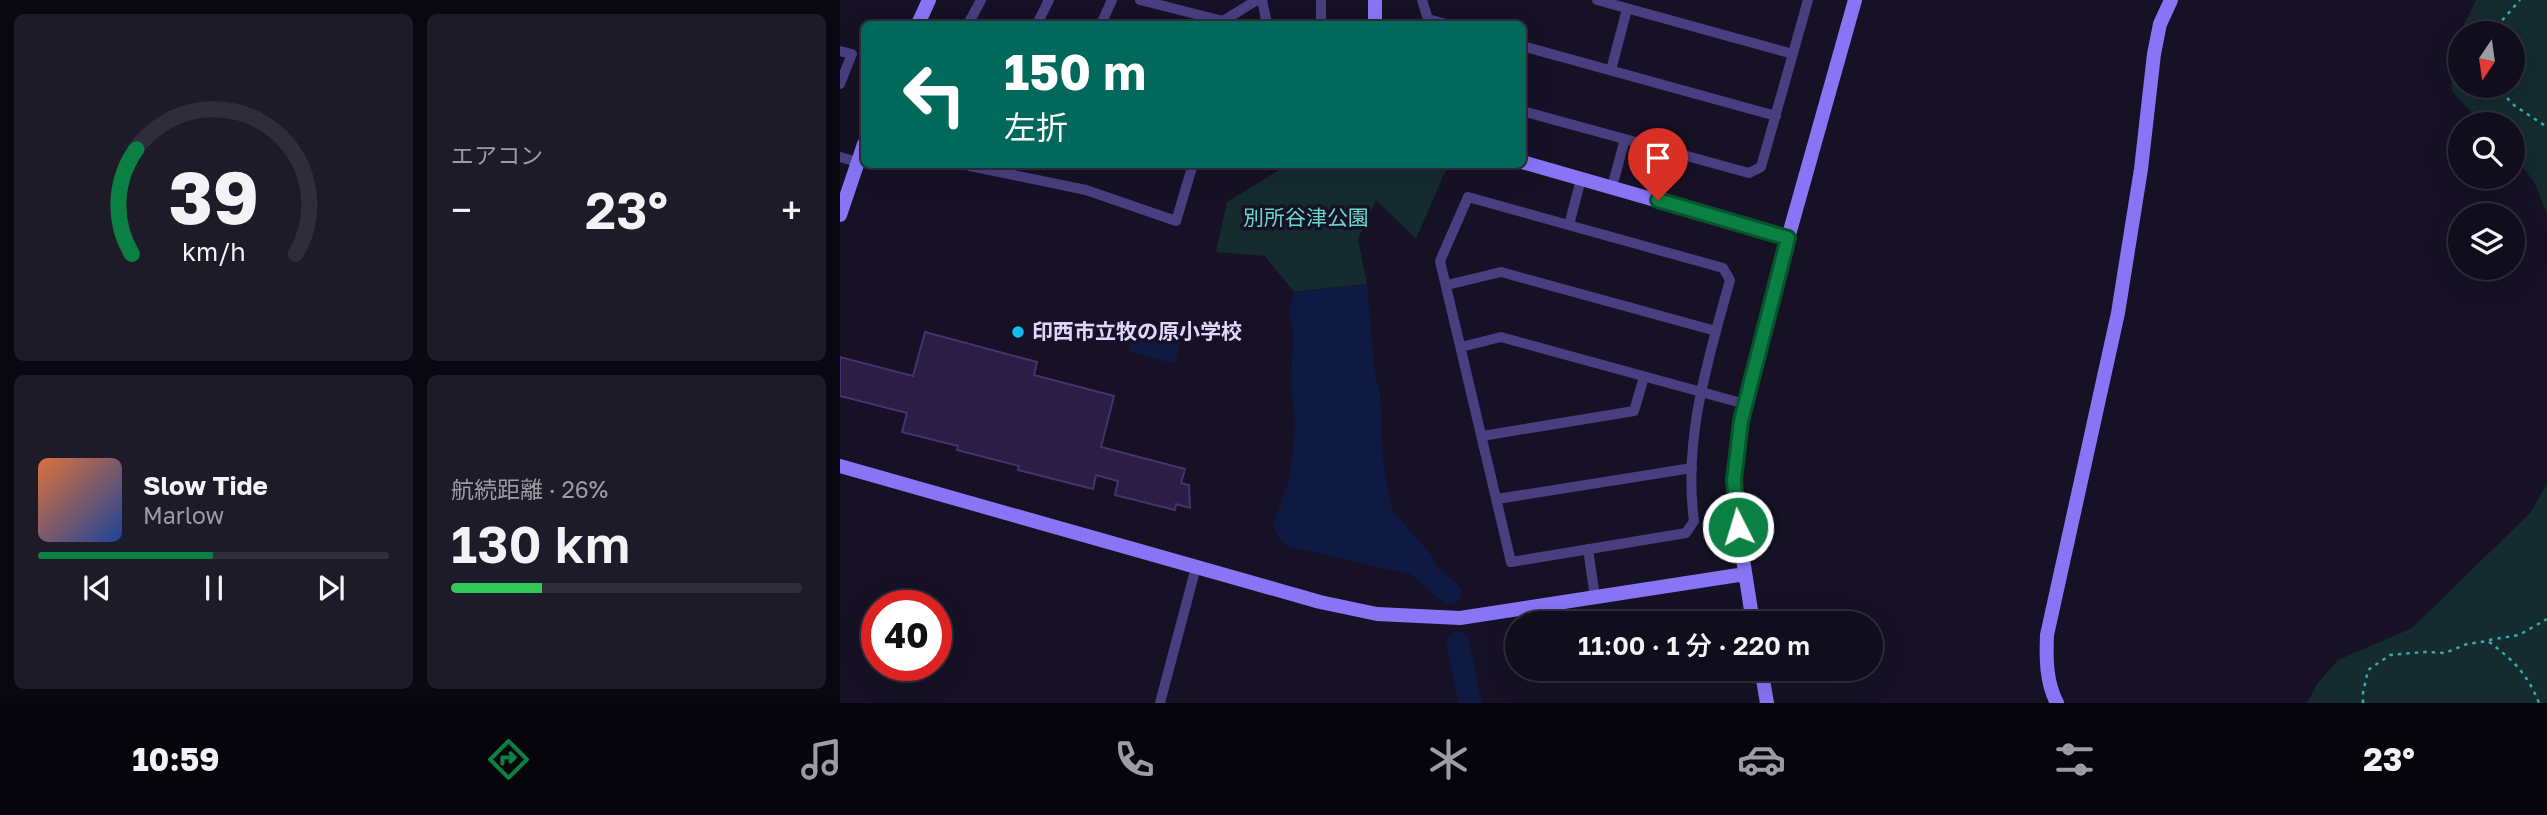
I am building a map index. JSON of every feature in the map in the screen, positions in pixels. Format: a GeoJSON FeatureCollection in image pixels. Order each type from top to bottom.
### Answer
{"type":"FeatureCollection","features":[{"type":"Feature","properties":{"kind":"street"},"geometry":{"type":"LineString","coordinates":[[919,21],[929,0]]}},
{"type":"Feature","properties":{"kind":"street"},"geometry":{"type":"LineString","coordinates":[[970,21],[981,0]]}},
{"type":"Feature","properties":{"kind":"street"},"geometry":{"type":"LineString","coordinates":[[1038,21],[1049,0]]}},
{"type":"Feature","properties":{"kind":"street"},"geometry":{"type":"LineString","coordinates":[[1102,21],[1112,0]]}},
{"type":"Feature","properties":{"kind":"street"},"geometry":{"type":"LineString","coordinates":[[1140,0],[1223,21],[1260,0],[1266,21]]}},
{"type":"Feature","properties":{"kind":"street"},"geometry":{"type":"LineString","coordinates":[[1321,0],[1321,21]]}},
{"type":"Feature","properties":{"kind":"street"},"geometry":{"type":"LineString","coordinates":[[1375,0],[1375,21]]}},
{"type":"Feature","properties":{"kind":"street"},"geometry":{"type":"LineString","coordinates":[[1422,0],[1428,19],[1435,21]]}},
{"type":"Feature","properties":{"kind":"street"},"geometry":{"type":"LineString","coordinates":[[1597,0],[1793,54]]}},
{"type":"Feature","properties":{"kind":"street"},"geometry":{"type":"LineString","coordinates":[[1526,112],[1749,173],[1761,167],[1808,0]]}},
{"type":"Feature","properties":{"kind":"street"},"geometry":{"type":"LineString","coordinates":[[1751,611],[1734,480],[1745,404],[1788,238],[1856,0]]}},
{"type":"Feature","properties":{"kind":"street"},"geometry":{"type":"LineString","coordinates":[[2057,703],[2048,677],[2047,635],[2118,313],[2141,169],[2154,54],[2160,24],[2171,0]]}},
{"type":"Feature","properties":{"kind":"street"},"geometry":{"type":"LineString","coordinates":[[1611,70],[1627,9]]}},
{"type":"Feature","properties":{"kind":"street"},"geometry":{"type":"LineString","coordinates":[[1526,47],[1776,116]]}},
{"type":"Feature","properties":{"kind":"street"},"geometry":{"type":"LineString","coordinates":[[840,51],[852,54],[840,84]]}},
{"type":"Feature","properties":{"kind":"street"},"geometry":{"type":"LineString","coordinates":[[1612,187],[1625,139]]}},
{"type":"Feature","properties":{"kind":"street"},"geometry":{"type":"LineString","coordinates":[[840,215],[861,153]]}},
{"type":"Feature","properties":{"kind":"street"},"geometry":{"type":"LineString","coordinates":[[840,158],[858,162]]}},
{"type":"Feature","properties":{"kind":"street"},"geometry":{"type":"LineString","coordinates":[[1526,163],[1788,238]]}},
{"type":"Feature","properties":{"kind":"street"},"geometry":{"type":"LineString","coordinates":[[982,168],[1086,190],[1176,221],[1192,168]]}},
{"type":"Feature","properties":{"kind":"street"},"geometry":{"type":"LineString","coordinates":[[1569,225],[1581,179]]}},
{"type":"Feature","properties":{"kind":"street"},"geometry":{"type":"LineString","coordinates":[[1468,197],[1723,268],[1730,280],[1700,392],[1692,438],[1694,522],[1686,533],[1511,562],[1447,285],[1440,261],[1468,197]]}},
{"type":"Feature","properties":{"kind":"street"},"geometry":{"type":"LineString","coordinates":[[1447,285],[1501,272],[1716,331]]}},
{"type":"Feature","properties":{"kind":"street"},"geometry":{"type":"LineString","coordinates":[[1461,346],[1501,337],[1745,404]]}},
{"type":"Feature","properties":{"kind":"street"},"geometry":{"type":"LineString","coordinates":[[1482,436],[1634,411],[1644,377]]}},
{"type":"Feature","properties":{"kind":"street"},"geometry":{"type":"LineString","coordinates":[[840,466],[1320,602],[1377,614],[1460,618],[1745,574]]}},
{"type":"Feature","properties":{"kind":"street"},"geometry":{"type":"LineString","coordinates":[[1497,499],[1692,468]]}},
{"type":"Feature","properties":{"kind":"street"},"geometry":{"type":"LineString","coordinates":[[1588,549],[1595,597]]}},
{"type":"Feature","properties":{"kind":"street"},"geometry":{"type":"LineString","coordinates":[[1160,703],[1196,567]]}},
{"type":"Feature","properties":{"kind":"street"},"geometry":{"type":"LineString","coordinates":[[1763,681],[1767,703]]}},
{"type":"Feature","properties":{"kind":"path"},"geometry":{"type":"LineString","coordinates":[[2502,21],[2520,0]]}},
{"type":"Feature","properties":{"kind":"path"},"geometry":{"type":"LineString","coordinates":[[2507,98],[2547,127]]}},
{"type":"Feature","properties":{"kind":"path"},"geometry":{"type":"LineString","coordinates":[[2363,703],[2368,670],[2390,655],[2445,653],[2467,644],[2519,635],[2547,619]]}},
{"type":"Feature","properties":{"kind":"path"},"geometry":{"type":"LineString","coordinates":[[2488,640],[2513,660],[2531,684],[2539,703]]}},
{"type":"Feature","properties":{"kind":"green space"},"geometry":{"type":"Polygon","coordinates":[[[2476,0],[2547,0],[2547,214],[2534,182],[2525,170],[2525,112],[2471,112],[2458,98],[2525,98],[2525,21],[2466,21],[2476,0]]]}},
{"type":"Feature","properties":{"kind":"green space","name":"別所谷津公園"},"geometry":{"type":"Polygon","coordinates":[[[1282,168],[1447,168],[1416,239],[1376,200],[1358,239],[1367,284],[1294,292],[1265,256],[1216,252],[1227,202],[1282,168]]]}},
{"type":"Feature","properties":{"kind":"green space"},"geometry":{"type":"Polygon","coordinates":[[[2547,483],[2547,703],[2307,703],[2317,684],[2338,660],[2412,628],[2531,512],[2547,483]]]}},
{"type":"Feature","properties":{"kind":"water"},"geometry":{"type":"Polygon","coordinates":[[[1367,284],[1375,376],[1380,391],[1383,463],[1392,510],[1433,557],[1437,569],[1432,576],[1408,574],[1286,546],[1273,525],[1290,476],[1293,450],[1293,334],[1289,312],[1294,292],[1367,284]]]}},
{"type":"Feature","properties":{"kind":"water"},"geometry":{"type":"Polygon","coordinates":[[[1134,328],[1181,340],[1175,364],[1128,351],[1134,328]]]}},
{"type":"Feature","properties":{"kind":"building"},"geometry":{"type":"Polygon","coordinates":[[[925,332],[1037,362],[1034,375],[1114,396],[1101,447],[1185,469],[1181,483],[1189,485],[1190,508],[1176,504],[1175,510],[1115,495],[1118,481],[1096,475],[1093,489],[1018,470],[1019,466],[957,450],[958,446],[902,432],[907,413],[840,396],[840,357],[913,376],[925,332]]]}},
{"type":"Feature","properties":{"kind":"waterway"},"geometry":{"type":"LineString","coordinates":[[1409,558],[1450,593]]}},
{"type":"Feature","properties":{"kind":"waterway"},"geometry":{"type":"LineString","coordinates":[[1458,643],[1470,703]]}},
{"type":"Feature","properties":{"kind":"place","name":"印西市立牧の原小学校"},"geometry":{"type":"Point","coordinates":[1018,332]}},
{"type":"Feature","properties":{"kind":"route"},"geometry":{"type":"LineString","coordinates":[[1658,200],[1788,238],[1741,421],[1734,480],[1738,527]]}}]}
